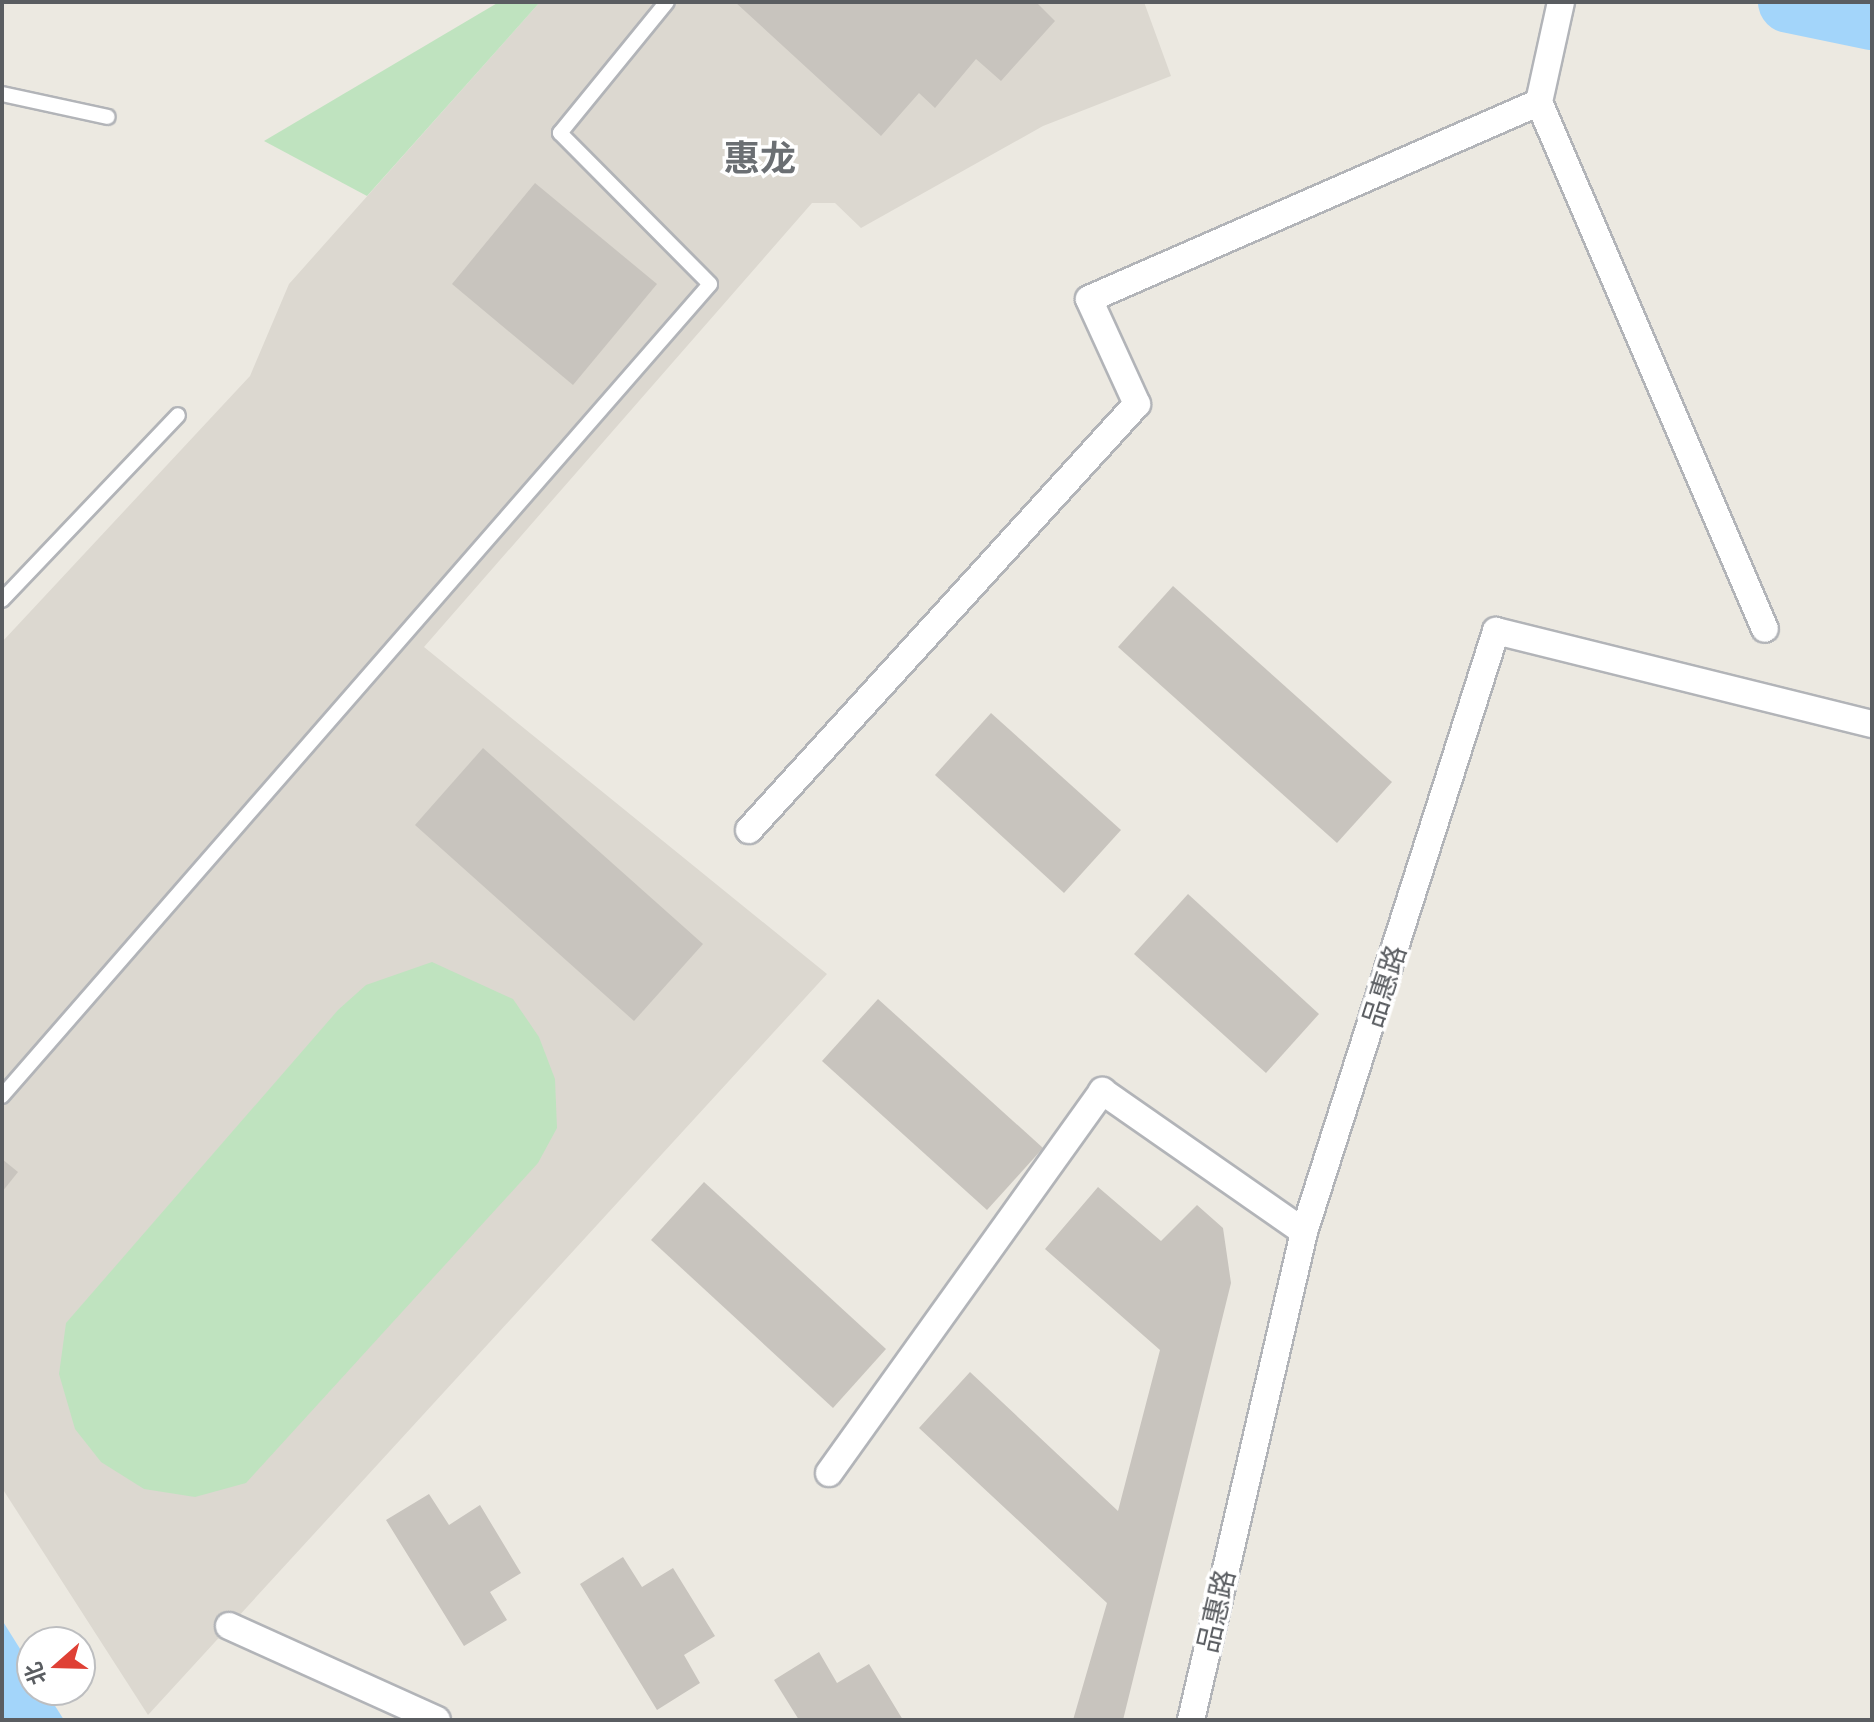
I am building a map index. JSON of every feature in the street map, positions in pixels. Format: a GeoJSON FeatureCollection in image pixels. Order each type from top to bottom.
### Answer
{"type":"FeatureCollection","features":[{"type":"Feature","properties":{"kind":"street"},"geometry":{"type":"LineString","coordinates":[[1561,2],[1539,102],[1765,629]]}},
{"type":"Feature","properties":{"kind":"street"},"geometry":{"type":"LineString","coordinates":[[749,830],[1137,404],[1089,299],[1539,102]]}},
{"type":"Feature","properties":{"kind":"street","name":"品惠路"},"geometry":{"type":"LineString","coordinates":[[1191,1720],[1304,1232],[1496,631],[1872,724]]}},
{"type":"Feature","properties":{"kind":"street"},"geometry":{"type":"LineString","coordinates":[[829,1473],[1102,1091],[1304,1232]]}},
{"type":"Feature","properties":{"kind":"street"},"geometry":{"type":"LineString","coordinates":[[229,1626],[437,1720]]}},
{"type":"Feature","properties":{"kind":"lane"},"geometry":{"type":"LineString","coordinates":[[2,1096],[710,284],[560,133],[667,2]]}},
{"type":"Feature","properties":{"kind":"lane"},"geometry":{"type":"LineString","coordinates":[[2,94],[108,117]]}},
{"type":"Feature","properties":{"kind":"lane"},"geometry":{"type":"LineString","coordinates":[[2,600],[178,415]]}},
{"type":"Feature","properties":{"kind":"shaded area"},"geometry":{"type":"Polygon","coordinates":[[[540,2],[1144,2],[1171,76],[1043,126],[861,228],[835,203],[812,203],[424,647],[827,974],[148,1715],[96,1634],[96,1626],[91,1626],[2,1488],[2,642],[250,376],[289,284],[540,2]]]}},
{"type":"Feature","properties":{"kind":"green space"},"geometry":{"type":"Polygon","coordinates":[[[499,2],[540,2],[367,196],[264,141],[499,2]]]}},
{"type":"Feature","properties":{"kind":"green space"},"geometry":{"type":"Polygon","coordinates":[[[432,962],[513,999],[539,1037],[555,1079],[557,1128],[538,1163],[246,1483],[195,1497],[144,1489],[101,1462],[75,1429],[59,1374],[66,1323],[338,1010],[366,985],[432,962]]]}},
{"type":"Feature","properties":{"kind":"water"},"geometry":{"type":"Polygon","coordinates":[[[2,1620],[16,1642],[16,1706],[55,1706],[64,1720],[2,1720],[2,1620]]]}},
{"type":"Feature","properties":{"kind":"building"},"geometry":{"type":"Polygon","coordinates":[[[735,2],[1036,2],[1055,21],[1001,81],[976,59],[935,108],[919,93],[881,136],[735,2]]]}},
{"type":"Feature","properties":{"kind":"building"},"geometry":{"type":"Polygon","coordinates":[[[535,183],[657,284],[573,385],[452,284],[535,183]]]}},
{"type":"Feature","properties":{"kind":"building"},"geometry":{"type":"Polygon","coordinates":[[[1173,586],[1392,782],[1337,843],[1118,647],[1173,586]]]}},
{"type":"Feature","properties":{"kind":"building"},"geometry":{"type":"Polygon","coordinates":[[[991,713],[1121,830],[1064,893],[935,775],[991,713]]]}},
{"type":"Feature","properties":{"kind":"building"},"geometry":{"type":"Polygon","coordinates":[[[483,748],[703,944],[634,1021],[415,825],[483,748]]]}},
{"type":"Feature","properties":{"kind":"building"},"geometry":{"type":"Polygon","coordinates":[[[1188,894],[1319,1014],[1266,1073],[1134,954],[1188,894]]]}},
{"type":"Feature","properties":{"kind":"building"},"geometry":{"type":"Polygon","coordinates":[[[878,999],[1043,1148],[987,1210],[822,1061],[878,999]]]}},
{"type":"Feature","properties":{"kind":"building"},"geometry":{"type":"Polygon","coordinates":[[[2,1159],[18,1172],[2,1192],[2,1159]]]}},
{"type":"Feature","properties":{"kind":"building"},"geometry":{"type":"Polygon","coordinates":[[[704,1182],[886,1349],[833,1408],[651,1240],[704,1182]]]}},
{"type":"Feature","properties":{"kind":"building"},"geometry":{"type":"Polygon","coordinates":[[[1098,1187],[1161,1241],[1197,1205],[1223,1228],[1231,1283],[1123,1720],[1073,1720],[1107,1603],[919,1428],[970,1372],[1118,1511],[1160,1350],[1045,1249],[1098,1187]]]}},
{"type":"Feature","properties":{"kind":"building"},"geometry":{"type":"Polygon","coordinates":[[[429,1494],[449,1525],[480,1505],[521,1573],[490,1592],[507,1620],[464,1646],[386,1520],[429,1494]]]}},
{"type":"Feature","properties":{"kind":"building"},"geometry":{"type":"Polygon","coordinates":[[[623,1557],[642,1587],[673,1568],[715,1636],[684,1655],[700,1683],[657,1710],[580,1584],[623,1557]]]}},
{"type":"Feature","properties":{"kind":"building"},"geometry":{"type":"Polygon","coordinates":[[[819,1652],[837,1683],[869,1664],[903,1720],[799,1720],[774,1680],[819,1652]]]}},
{"type":"Feature","properties":{"kind":"waterway"},"geometry":{"type":"LineString","coordinates":[[1789,2],[1872,19]]}},
{"type":"Feature","properties":{"kind":"district","name":"惠龙"},"geometry":{"type":"Point","coordinates":[760,158]}}]}
